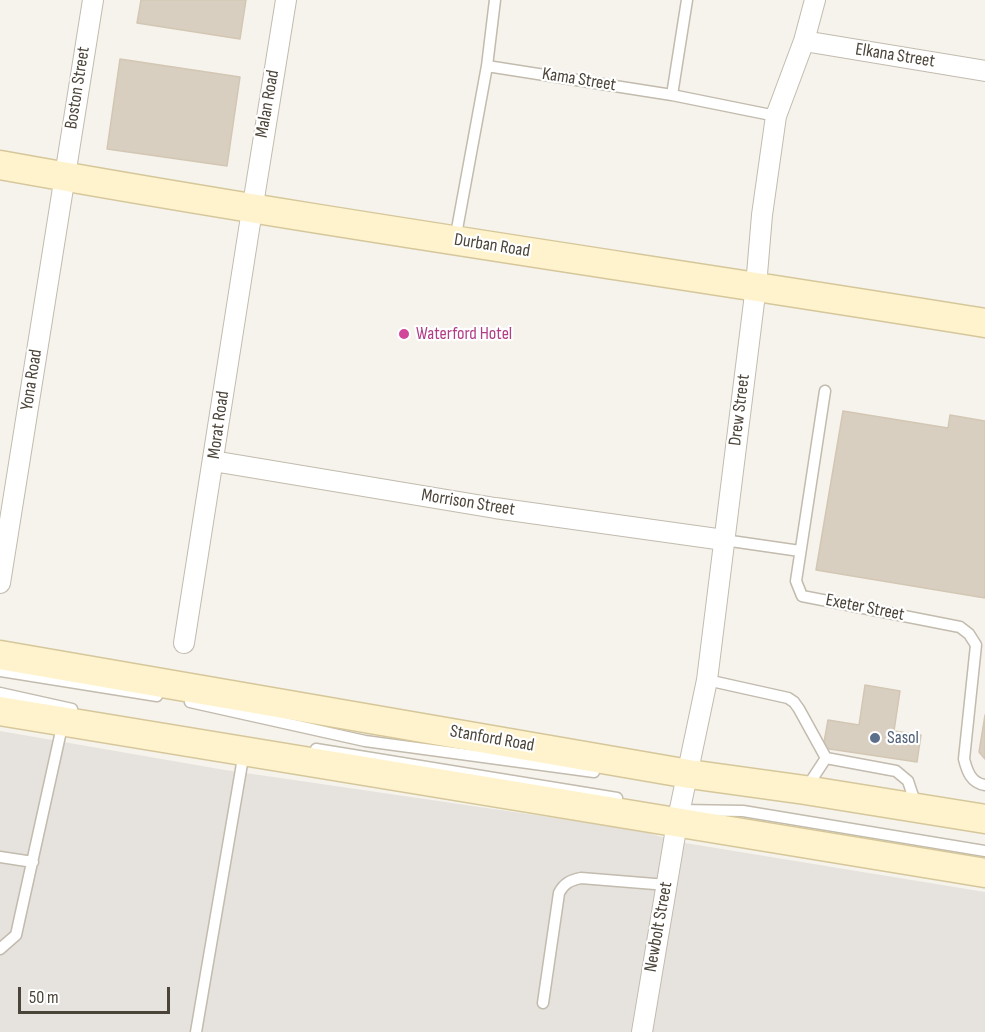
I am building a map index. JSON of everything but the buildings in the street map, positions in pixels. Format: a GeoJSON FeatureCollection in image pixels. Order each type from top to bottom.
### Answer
{"type":"FeatureCollection","features":[{"type":"Feature","properties":{"kind":"main road","name":"Durban Road"},"geometry":{"type":"LineString","coordinates":[[0,165],[455,240],[985,323]]}},
{"type":"Feature","properties":{"kind":"main road","name":"Stanford Road"},"geometry":{"type":"LineString","coordinates":[[0,655],[687,779],[805,790],[922,815],[985,819]]}},
{"type":"Feature","properties":{"kind":"main road"},"geometry":{"type":"LineString","coordinates":[[0,711],[72,716],[244,752],[676,814],[985,873]]}},
{"type":"Feature","properties":{"kind":"street","name":"Boston Street"},"geometry":{"type":"LineString","coordinates":[[63,176],[93,0]]}},
{"type":"Feature","properties":{"kind":"street","name":"Malan Road"},"geometry":{"type":"LineString","coordinates":[[251,207],[286,0]]}},
{"type":"Feature","properties":{"kind":"street","name":"Drew Street"},"geometry":{"type":"LineString","coordinates":[[676,814],[687,779],[707,680],[756,286],[762,215],[776,116],[804,41],[815,0]]}},
{"type":"Feature","properties":{"kind":"street","name":"Elkana Street"},"geometry":{"type":"LineString","coordinates":[[804,41],[985,71]]}},
{"type":"Feature","properties":{"kind":"street","name":"Yona Road"},"geometry":{"type":"LineString","coordinates":[[0,583],[63,176]]}},
{"type":"Feature","properties":{"kind":"street","name":"Morat Road"},"geometry":{"type":"LineString","coordinates":[[184,643],[251,207]]}},
{"type":"Feature","properties":{"kind":"street","name":"Morrison Street"},"geometry":{"type":"LineString","coordinates":[[213,461],[483,506],[724,540]]}},
{"type":"Feature","properties":{"kind":"street","name":"Newbolt Street"},"geometry":{"type":"LineString","coordinates":[[642,1032],[676,814]]}},
{"type":"Feature","properties":{"kind":"lane"},"geometry":{"type":"LineString","coordinates":[[455,240],[487,66],[495,0]]}},
{"type":"Feature","properties":{"kind":"lane"},"geometry":{"type":"LineString","coordinates":[[672,95],[687,0]]}},
{"type":"Feature","properties":{"kind":"lane","name":"Kama Street"},"geometry":{"type":"LineString","coordinates":[[487,66],[672,95],[776,116]]}},
{"type":"Feature","properties":{"kind":"lane","name":"Exeter Street"},"geometry":{"type":"LineString","coordinates":[[825,391],[796,581],[802,596],[960,627],[969,633],[976,645],[964,759],[968,773],[978,784],[985,785]]}},
{"type":"Feature","properties":{"kind":"lane"},"geometry":{"type":"LineString","coordinates":[[724,540],[800,551]]}},
{"type":"Feature","properties":{"kind":"lane"},"geometry":{"type":"LineString","coordinates":[[0,671],[173,699],[364,741],[604,773]]}},
{"type":"Feature","properties":{"kind":"lane"},"geometry":{"type":"LineString","coordinates":[[707,680],[788,698],[794,702],[826,758],[896,771],[908,781],[922,815]]}},
{"type":"Feature","properties":{"kind":"lane"},"geometry":{"type":"LineString","coordinates":[[0,693],[72,716],[16,935],[0,949]]}},
{"type":"Feature","properties":{"kind":"lane"},"geometry":{"type":"LineString","coordinates":[[309,747],[627,800]]}},
{"type":"Feature","properties":{"kind":"lane"},"geometry":{"type":"LineString","coordinates":[[196,1032],[244,752]]}},
{"type":"Feature","properties":{"kind":"lane"},"geometry":{"type":"LineString","coordinates":[[805,790],[826,758]]}},
{"type":"Feature","properties":{"kind":"lane"},"geometry":{"type":"LineString","coordinates":[[651,779],[687,779],[774,795],[922,815]]}},
{"type":"Feature","properties":{"kind":"lane"},"geometry":{"type":"LineString","coordinates":[[676,814],[743,811],[985,851]]}},
{"type":"Feature","properties":{"kind":"lane"},"geometry":{"type":"LineString","coordinates":[[0,856],[33,862]]}},
{"type":"Feature","properties":{"kind":"lane"},"geometry":{"type":"LineString","coordinates":[[543,1003],[559,893],[562,886],[571,880],[581,878],[666,885]]}},
{"type":"Feature","properties":{"kind":"shaded area"},"geometry":{"type":"Polygon","coordinates":[[[0,731],[225,770],[638,830],[679,842],[985,892],[985,1032],[0,1032],[0,731]]]}},
{"type":"Feature","properties":{"kind":"place","name":"Waterford Hotel"},"geometry":{"type":"Point","coordinates":[404,334]}},
{"type":"Feature","properties":{"kind":"place","name":"Sasol"},"geometry":{"type":"Point","coordinates":[875,738]}}]}
